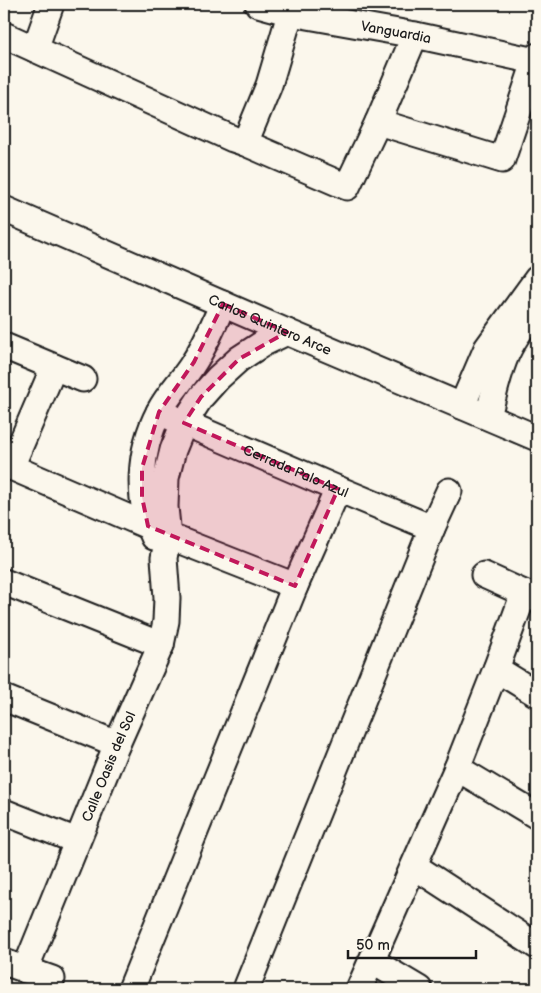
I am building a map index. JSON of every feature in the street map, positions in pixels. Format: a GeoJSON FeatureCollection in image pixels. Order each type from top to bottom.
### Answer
{"type":"FeatureCollection","features":[{"type":"Feature","properties":{"kind":"street"},"geometry":{"type":"LineString","coordinates":[[35,49],[51,4]]}},
{"type":"Feature","properties":{"kind":"street","name":"Vanguardia"},"geometry":{"type":"LineString","coordinates":[[258,4],[292,8],[536,59]]}},
{"type":"Feature","properties":{"kind":"street"},"geometry":{"type":"LineString","coordinates":[[245,143],[268,85],[292,8]]}},
{"type":"Feature","properties":{"kind":"street"},"geometry":{"type":"LineString","coordinates":[[4,35],[233,139],[347,188],[378,122],[415,35]]}},
{"type":"Feature","properties":{"kind":"street"},"geometry":{"type":"LineString","coordinates":[[378,122],[502,160],[536,59]]}},
{"type":"Feature","properties":{"kind":"street","name":"Carlos Quintero Arce"},"geometry":{"type":"LineString","coordinates":[[4,208],[287,332],[537,438]]}},
{"type":"Feature","properties":{"kind":"street"},"geometry":{"type":"LineString","coordinates":[[462,406],[487,348],[537,279]]}},
{"type":"Feature","properties":{"kind":"street","name":"Calle Oasis del Sol"},"geometry":{"type":"LineString","coordinates":[[160,540],[142,497],[142,468],[148,439],[159,412],[194,362],[223,304]]}},
{"type":"Feature","properties":{"kind":"street"},"geometry":{"type":"LineString","coordinates":[[488,416],[503,361],[509,349],[532,323]]}},
{"type":"Feature","properties":{"kind":"street","name":"Calle Oasis del Sol"},"geometry":{"type":"LineString","coordinates":[[14,966],[77,841],[161,645],[166,620],[166,598],[160,540],[165,507],[166,478],[173,450],[184,423],[201,397],[239,359],[287,332]]}},
{"type":"Feature","properties":{"kind":"street"},"geometry":{"type":"LineString","coordinates":[[4,346],[83,379]]}},
{"type":"Feature","properties":{"kind":"street"},"geometry":{"type":"LineString","coordinates":[[194,362],[218,378]]}},
{"type":"Feature","properties":{"kind":"street"},"geometry":{"type":"LineString","coordinates":[[54,367],[8,465],[160,540],[295,586]]}},
{"type":"Feature","properties":{"kind":"street","name":"Cerrada Palo Azul"},"geometry":{"type":"LineString","coordinates":[[159,412],[432,528]]}},
{"type":"Feature","properties":{"kind":"street"},"geometry":{"type":"LineString","coordinates":[[131,989],[295,586],[338,489]]}},
{"type":"Feature","properties":{"kind":"street"},"geometry":{"type":"LineString","coordinates":[[246,989],[432,528],[449,491]]}},
{"type":"Feature","properties":{"kind":"street"},"geometry":{"type":"LineString","coordinates":[[359,989],[457,768],[496,669],[531,596],[484,575]]}},
{"type":"Feature","properties":{"kind":"street"},"geometry":{"type":"LineString","coordinates":[[4,582],[161,645]]}},
{"type":"Feature","properties":{"kind":"street"},"geometry":{"type":"LineString","coordinates":[[496,669],[537,694]]}},
{"type":"Feature","properties":{"kind":"street"},"geometry":{"type":"LineString","coordinates":[[4,698],[117,744]]}},
{"type":"Feature","properties":{"kind":"street"},"geometry":{"type":"LineString","coordinates":[[457,768],[537,816]]}},
{"type":"Feature","properties":{"kind":"street"},"geometry":{"type":"LineString","coordinates":[[4,812],[77,841]]}},
{"type":"Feature","properties":{"kind":"street"},"geometry":{"type":"LineString","coordinates":[[414,866],[537,946]]}},
{"type":"Feature","properties":{"kind":"street"},"geometry":{"type":"LineString","coordinates":[[372,961],[418,989]]}},
{"type":"Feature","properties":{"kind":"street"},"geometry":{"type":"LineString","coordinates":[[14,966],[52,979]]}},
{"type":"Feature","properties":{"kind":"highlighted area"},"geometry":{"type":"Polygon","coordinates":[[[223,304],[287,332],[239,359],[201,397],[184,423],[338,489],[295,586],[148,526],[142,497],[142,468],[159,412],[194,362],[223,304]]]}}]}
